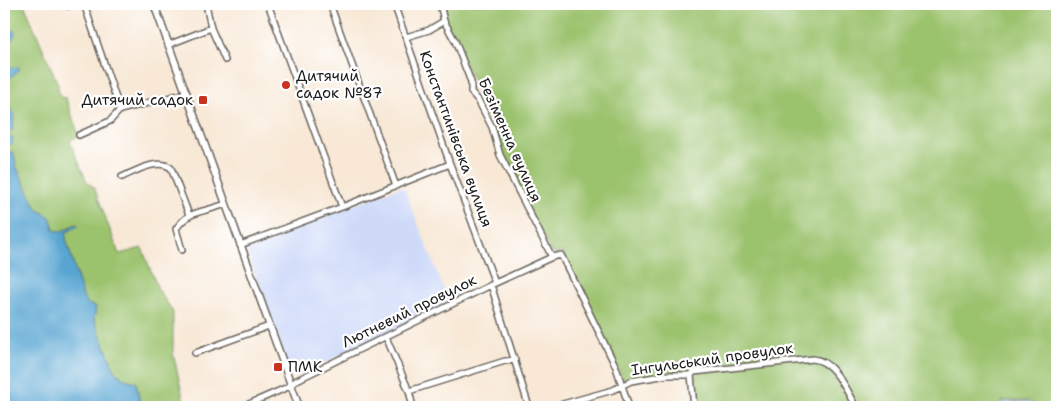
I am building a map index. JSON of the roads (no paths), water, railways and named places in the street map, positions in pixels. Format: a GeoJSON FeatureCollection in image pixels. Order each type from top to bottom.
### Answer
{"type":"FeatureCollection","features":[{"type":"Feature","properties":{"kind":"street"},"geometry":{"type":"LineString","coordinates":[[68,6],[74,4]]}},
{"type":"Feature","properties":{"kind":"street"},"geometry":{"type":"LineString","coordinates":[[84,4],[120,110]]}},
{"type":"Feature","properties":{"kind":"street"},"geometry":{"type":"LineString","coordinates":[[154,4],[299,407]]}},
{"type":"Feature","properties":{"kind":"street"},"geometry":{"type":"LineString","coordinates":[[206,4],[211,28],[225,60]]}},
{"type":"Feature","properties":{"kind":"street"},"geometry":{"type":"LineString","coordinates":[[268,4],[342,207]]}},
{"type":"Feature","properties":{"kind":"street"},"geometry":{"type":"LineString","coordinates":[[330,4],[396,186]]}},
{"type":"Feature","properties":{"kind":"street","name":"Константинівська вулиця"},"geometry":{"type":"LineString","coordinates":[[394,4],[493,284],[529,407]]}},
{"type":"Feature","properties":{"kind":"street","name":"Безіменна вулиця"},"geometry":{"type":"LineString","coordinates":[[440,4],[444,21],[455,41],[471,82],[471,92],[478,100],[492,127],[500,155],[552,257]]}},
{"type":"Feature","properties":{"kind":"street"},"geometry":{"type":"LineString","coordinates":[[406,37],[430,30],[444,21]]}},
{"type":"Feature","properties":{"kind":"street"},"geometry":{"type":"LineString","coordinates":[[168,45],[211,28]]}},
{"type":"Feature","properties":{"kind":"street"},"geometry":{"type":"LineString","coordinates":[[79,135],[110,121],[120,110],[186,93]]}},
{"type":"Feature","properties":{"kind":"street"},"geometry":{"type":"LineString","coordinates":[[122,177],[158,164],[166,164],[171,168],[189,215]]}},
{"type":"Feature","properties":{"kind":"street"},"geometry":{"type":"LineString","coordinates":[[240,245],[450,164]]}},
{"type":"Feature","properties":{"kind":"street"},"geometry":{"type":"LineString","coordinates":[[182,250],[176,229],[181,221],[189,215],[214,209],[225,204]]}},
{"type":"Feature","properties":{"kind":"street","name":"Лютневий провулок"},"geometry":{"type":"LineString","coordinates":[[242,407],[493,284],[552,257],[561,255],[616,367],[621,386]]}},
{"type":"Feature","properties":{"kind":"street"},"geometry":{"type":"LineString","coordinates":[[194,354],[269,326]]}},
{"type":"Feature","properties":{"kind":"street"},"geometry":{"type":"LineString","coordinates":[[386,337],[409,391],[413,407]]}},
{"type":"Feature","properties":{"kind":"street"},"geometry":{"type":"LineString","coordinates":[[409,391],[505,361],[515,360]]}},
{"type":"Feature","properties":{"kind":"street","name":"Інгульський провулок"},"geometry":{"type":"LineString","coordinates":[[552,407],[621,386],[631,381],[667,375],[691,375],[694,372],[818,360],[830,367],[856,407]]}},
{"type":"Feature","properties":{"kind":"street"},"geometry":{"type":"LineString","coordinates":[[691,375],[694,407]]}},
{"type":"Feature","properties":{"kind":"street"},"geometry":{"type":"LineString","coordinates":[[621,386],[628,407]]}},
{"type":"Feature","properties":{"kind":"water"},"geometry":{"type":"Polygon","coordinates":[[[13,30],[15,32],[13,38],[5,50],[8,56],[6,64],[8,68],[19,67],[19,70],[11,77],[4,77],[4,35],[8,35],[13,30]]]}},
{"type":"Feature","properties":{"kind":"water"},"geometry":{"type":"Polygon","coordinates":[[[4,109],[12,110],[14,116],[13,129],[6,135],[13,139],[12,144],[8,145],[8,151],[14,153],[16,166],[37,209],[50,217],[55,231],[63,231],[77,224],[78,226],[66,233],[66,239],[83,297],[87,304],[96,307],[94,319],[115,371],[124,379],[136,382],[141,407],[4,407],[4,109]]]}},
{"type":"Feature","properties":{"kind":"place","name":"Дитячий садок №87"},"geometry":{"type":"Point","coordinates":[286,85]}},
{"type":"Feature","properties":{"kind":"place","name":"Дитячий садок"},"geometry":{"type":"Point","coordinates":[203,100]}},
{"type":"Feature","properties":{"kind":"place","name":"ПМК"},"geometry":{"type":"Point","coordinates":[278,367]}}]}
